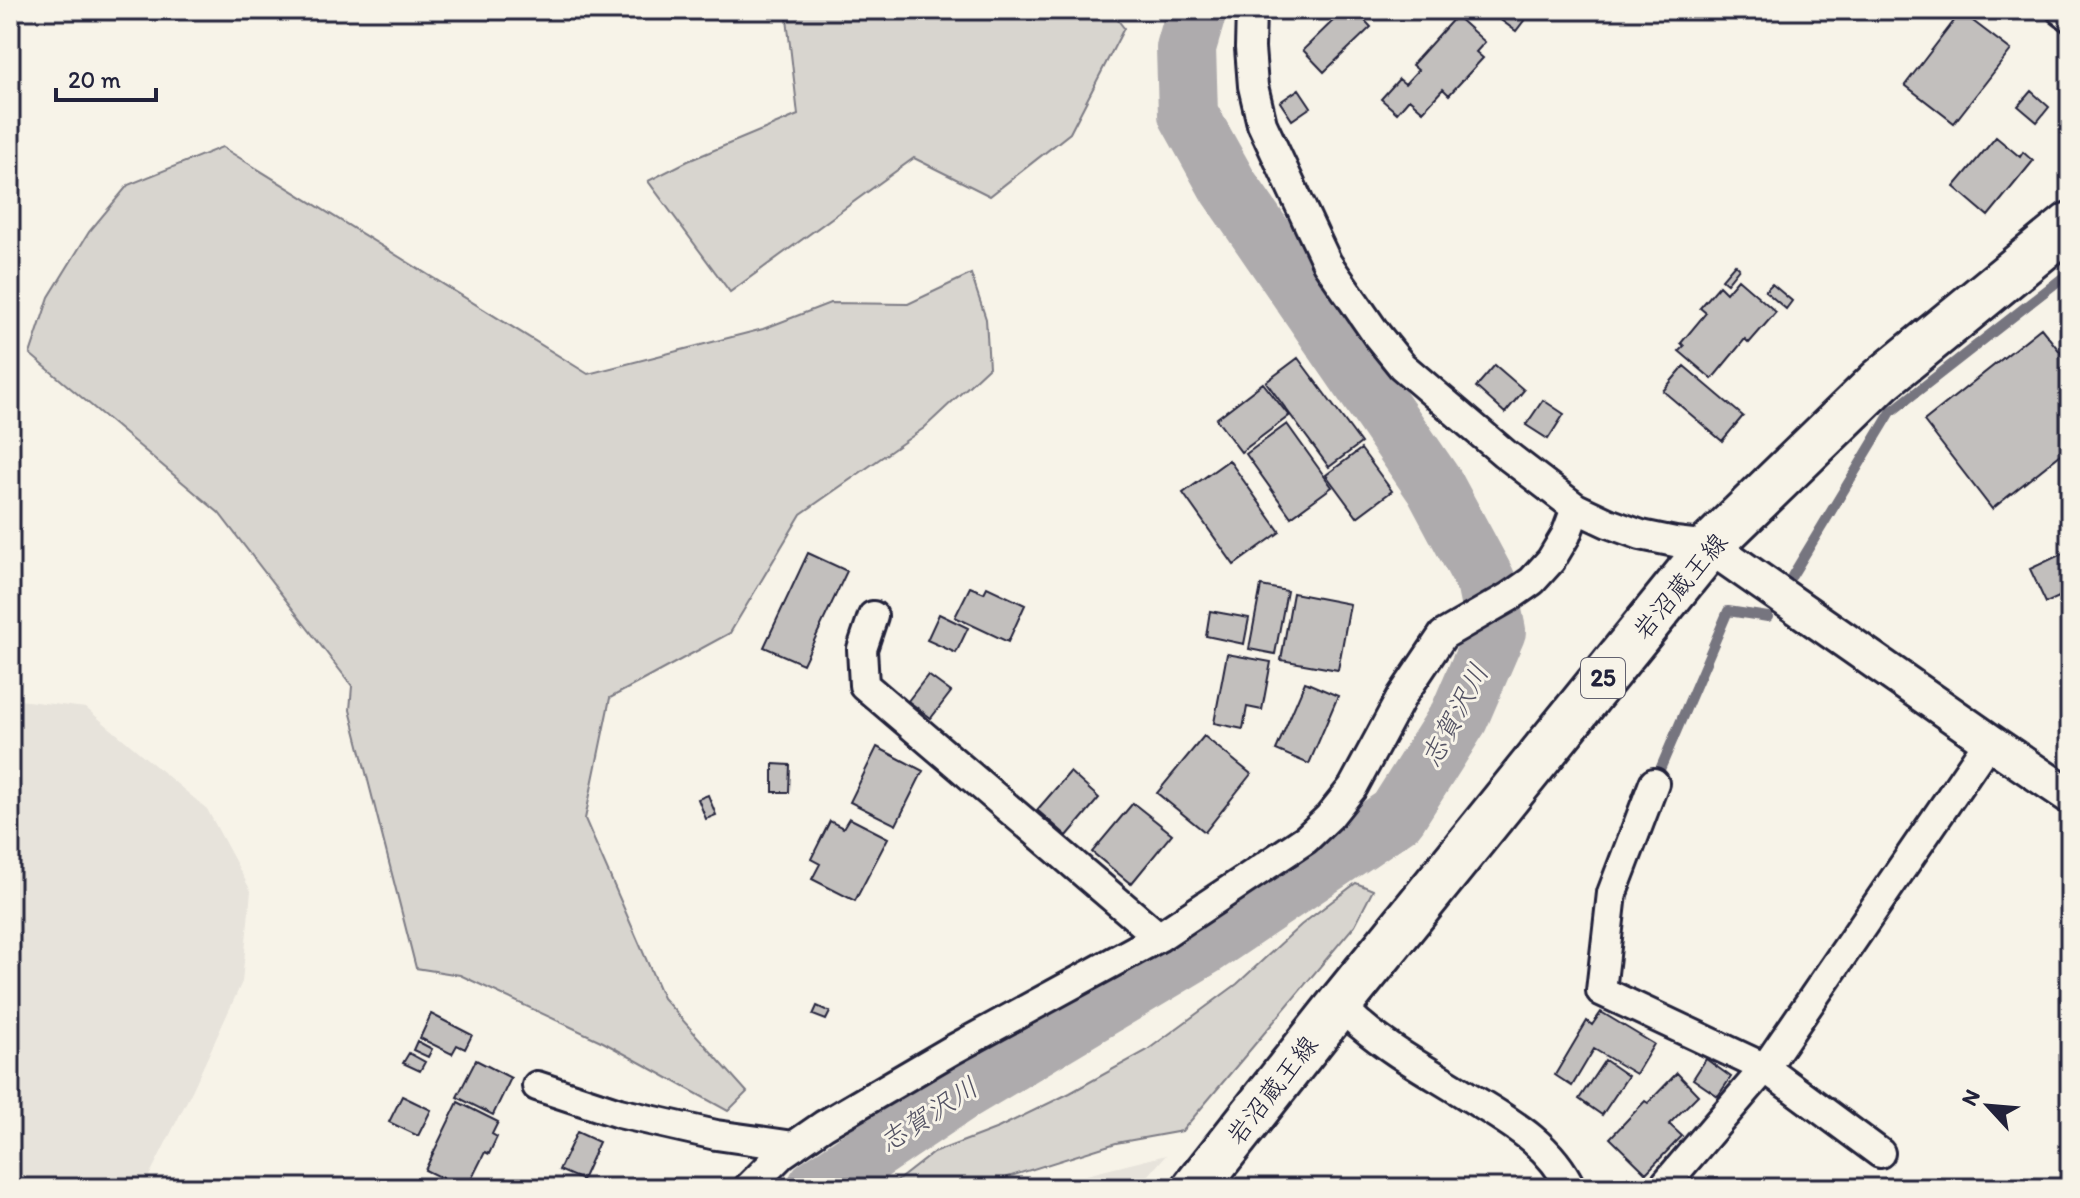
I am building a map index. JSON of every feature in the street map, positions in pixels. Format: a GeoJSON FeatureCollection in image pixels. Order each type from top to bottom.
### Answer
{"type":"FeatureCollection","features":[{"type":"Feature","properties":{"kind":"main road","name":"岩沼蔵王線"},"geometry":{"type":"LineString","coordinates":[[1195,1188],[1710,546],[1881,380],[2070,225]]}},
{"type":"Feature","properties":{"kind":"street"},"geometry":{"type":"LineString","coordinates":[[1251,10],[1253,86],[1262,124],[1327,263],[1402,366],[1504,453],[1576,508],[1641,535],[1710,546],[2070,796]]}},
{"type":"Feature","properties":{"kind":"street"},"geometry":{"type":"LineString","coordinates":[[2061,10],[2070,17]]}},
{"type":"Feature","properties":{"kind":"street"},"geometry":{"type":"LineString","coordinates":[[748,1188],[782,1154],[824,1125],[952,1050],[1159,937],[1306,839],[1353,787],[1402,696],[1443,635],[1532,581],[1551,560],[1566,535],[1576,508]]}},
{"type":"Feature","properties":{"kind":"street"},"geometry":{"type":"LineString","coordinates":[[873,616],[862,649],[864,685],[1159,937]]}},
{"type":"Feature","properties":{"kind":"street"},"geometry":{"type":"LineString","coordinates":[[1662,1188],[1765,1068],[1989,741]]}},
{"type":"Feature","properties":{"kind":"street"},"geometry":{"type":"LineString","coordinates":[[1654,783],[1612,893],[1601,991],[1765,1068],[1880,1153]]}},
{"type":"Feature","properties":{"kind":"street"},"geometry":{"type":"LineString","coordinates":[[1340,1004],[1362,1027],[1539,1144],[1563,1170],[1571,1188]]}},
{"type":"Feature","properties":{"kind":"street"},"geometry":{"type":"LineString","coordinates":[[537,1086],[619,1113],[716,1135],[794,1146]]}},
{"type":"Feature","properties":{"kind":"shaded area"},"geometry":{"type":"Polygon","coordinates":[[[786,10],[1110,10],[1124,28],[1070,133],[990,196],[914,158],[730,292],[648,181],[798,115],[786,10]]]}},
{"type":"Feature","properties":{"kind":"shaded area"},"geometry":{"type":"Polygon","coordinates":[[[222,147],[588,374],[763,329],[830,303],[908,304],[971,274],[986,319],[989,367],[924,428],[801,514],[730,633],[610,698],[585,819],[663,998],[747,1092],[728,1111],[603,1042],[460,975],[416,968],[350,710],[352,686],[219,513],[30,354],[49,297],[89,232],[128,185],[222,147]]]}},
{"type":"Feature","properties":{"kind":"shaded area"},"geometry":{"type":"Polygon","coordinates":[[[10,699],[86,708],[207,809],[251,891],[242,982],[143,1188],[10,1188],[10,699]]]}},
{"type":"Feature","properties":{"kind":"shaded area"},"geometry":{"type":"Polygon","coordinates":[[[1356,883],[1373,890],[1355,925],[1182,1131],[1116,1143],[973,1188],[888,1188],[933,1153],[998,1128],[1146,1051],[1237,984],[1301,925],[1356,883]]]}},
{"type":"Feature","properties":{"kind":"shaded area"},"geometry":{"type":"Polygon","coordinates":[[[1166,1155],[1138,1188],[1035,1188],[1166,1155]]]}},
{"type":"Feature","properties":{"kind":"building"},"geometry":{"type":"Polygon","coordinates":[[[1344,10],[1355,10],[1371,27],[1324,72],[1303,50],[1344,10]]]}},
{"type":"Feature","properties":{"kind":"building"},"geometry":{"type":"Polygon","coordinates":[[[1487,10],[1532,10],[1516,31],[1487,10]]]}},
{"type":"Feature","properties":{"kind":"building"},"geometry":{"type":"Polygon","coordinates":[[[1961,12],[2011,50],[1954,123],[1905,85],[1961,12]]]}},
{"type":"Feature","properties":{"kind":"building"},"geometry":{"type":"Polygon","coordinates":[[[1456,16],[1485,42],[1476,52],[1483,58],[1449,95],[1443,89],[1423,111],[1409,99],[1397,113],[1381,99],[1399,79],[1405,84],[1418,70],[1412,65],[1456,16]]]}},
{"type":"Feature","properties":{"kind":"building"},"geometry":{"type":"Polygon","coordinates":[[[1299,89],[1311,107],[1292,120],[1280,102],[1299,89]]]}},
{"type":"Feature","properties":{"kind":"building"},"geometry":{"type":"Polygon","coordinates":[[[2031,91],[2049,107],[2037,122],[2018,106],[2031,91]]]}},
{"type":"Feature","properties":{"kind":"building"},"geometry":{"type":"Polygon","coordinates":[[[1996,137],[2020,157],[2023,152],[2033,161],[1988,216],[1954,187],[1996,137]]]}},
{"type":"Feature","properties":{"kind":"building"},"geometry":{"type":"Polygon","coordinates":[[[1735,264],[1739,268],[1727,283],[1722,279],[1735,264]]]}},
{"type":"Feature","properties":{"kind":"building"},"geometry":{"type":"Polygon","coordinates":[[[1738,279],[1776,312],[1749,343],[1745,339],[1712,379],[1679,351],[1684,346],[1681,343],[1706,313],[1700,308],[1719,286],[1726,293],[1738,279]]]}},
{"type":"Feature","properties":{"kind":"building"},"geometry":{"type":"Polygon","coordinates":[[[1772,284],[1792,301],[1786,309],[1765,291],[1772,284]]]}},
{"type":"Feature","properties":{"kind":"building"},"geometry":{"type":"Polygon","coordinates":[[[2041,328],[2070,364],[2070,447],[1992,509],[1924,421],[2041,328]]]}},
{"type":"Feature","properties":{"kind":"building"},"geometry":{"type":"Polygon","coordinates":[[[1298,358],[1361,443],[1329,467],[1266,382],[1298,358]]]}},
{"type":"Feature","properties":{"kind":"building"},"geometry":{"type":"Polygon","coordinates":[[[1495,365],[1524,390],[1505,413],[1476,387],[1495,365]]]}},
{"type":"Feature","properties":{"kind":"building"},"geometry":{"type":"Polygon","coordinates":[[[1684,366],[1743,416],[1722,441],[1663,391],[1684,366]]]}},
{"type":"Feature","properties":{"kind":"building"},"geometry":{"type":"Polygon","coordinates":[[[1263,383],[1289,416],[1241,452],[1216,419],[1263,383]]]}},
{"type":"Feature","properties":{"kind":"building"},"geometry":{"type":"Polygon","coordinates":[[[1543,400],[1564,414],[1548,439],[1526,425],[1543,400]]]}},
{"type":"Feature","properties":{"kind":"building"},"geometry":{"type":"Polygon","coordinates":[[[1287,424],[1332,487],[1291,517],[1246,454],[1287,424]]]}},
{"type":"Feature","properties":{"kind":"building"},"geometry":{"type":"Polygon","coordinates":[[[1361,449],[1392,491],[1357,517],[1326,475],[1361,449]]]}},
{"type":"Feature","properties":{"kind":"building"},"geometry":{"type":"Polygon","coordinates":[[[1229,460],[1280,532],[1234,565],[1183,493],[1229,460]]]}},
{"type":"Feature","properties":{"kind":"building"},"geometry":{"type":"Polygon","coordinates":[[[2070,550],[2070,592],[2046,603],[2030,569],[2070,550]]]}},
{"type":"Feature","properties":{"kind":"building"},"geometry":{"type":"Polygon","coordinates":[[[808,553],[847,571],[803,664],[764,647],[808,553]]]}},
{"type":"Feature","properties":{"kind":"building"},"geometry":{"type":"Polygon","coordinates":[[[1261,586],[1287,591],[1275,654],[1249,649],[1261,586]]]}},
{"type":"Feature","properties":{"kind":"building"},"geometry":{"type":"Polygon","coordinates":[[[970,587],[984,593],[987,587],[1025,605],[1008,642],[955,617],[970,587]]]}},
{"type":"Feature","properties":{"kind":"building"},"geometry":{"type":"Polygon","coordinates":[[[1293,593],[1350,604],[1338,670],[1281,660],[1293,593]]]}},
{"type":"Feature","properties":{"kind":"building"},"geometry":{"type":"Polygon","coordinates":[[[1210,611],[1249,618],[1244,644],[1206,636],[1210,611]]]}},
{"type":"Feature","properties":{"kind":"building"},"geometry":{"type":"Polygon","coordinates":[[[939,614],[968,628],[956,653],[927,640],[939,614]]]}},
{"type":"Feature","properties":{"kind":"building"},"geometry":{"type":"Polygon","coordinates":[[[1227,654],[1271,662],[1262,710],[1247,707],[1243,729],[1214,723],[1227,654]]]}},
{"type":"Feature","properties":{"kind":"building"},"geometry":{"type":"Polygon","coordinates":[[[928,675],[951,692],[931,718],[908,701],[928,675]]]}},
{"type":"Feature","properties":{"kind":"building"},"geometry":{"type":"Polygon","coordinates":[[[1305,682],[1338,696],[1309,764],[1276,750],[1305,682]]]}},
{"type":"Feature","properties":{"kind":"building"},"geometry":{"type":"Polygon","coordinates":[[[1204,736],[1251,774],[1205,832],[1157,793],[1204,736]]]}},
{"type":"Feature","properties":{"kind":"building"},"geometry":{"type":"Polygon","coordinates":[[[877,747],[923,771],[896,825],[850,802],[877,747]]]}},
{"type":"Feature","properties":{"kind":"building"},"geometry":{"type":"Polygon","coordinates":[[[773,764],[790,765],[789,792],[773,792],[773,764]]]}},
{"type":"Feature","properties":{"kind":"building"},"geometry":{"type":"Polygon","coordinates":[[[1070,772],[1099,798],[1067,836],[1037,810],[1070,772]]]}},
{"type":"Feature","properties":{"kind":"building"},"geometry":{"type":"Polygon","coordinates":[[[708,795],[716,815],[706,819],[698,799],[708,795]]]}},
{"type":"Feature","properties":{"kind":"building"},"geometry":{"type":"Polygon","coordinates":[[[1133,803],[1172,834],[1131,884],[1092,852],[1133,803]]]}},
{"type":"Feature","properties":{"kind":"building"},"geometry":{"type":"Polygon","coordinates":[[[849,818],[888,838],[855,901],[812,879],[820,864],[811,859],[830,821],[843,828],[849,818]]]}},
{"type":"Feature","properties":{"kind":"building"},"geometry":{"type":"Polygon","coordinates":[[[817,1006],[830,1012],[826,1020],[813,1015],[817,1006]]]}},
{"type":"Feature","properties":{"kind":"building"},"geometry":{"type":"Polygon","coordinates":[[[1601,1012],[1654,1044],[1636,1074],[1594,1049],[1572,1086],[1555,1075],[1587,1021],[1592,1025],[1601,1012]]]}},
{"type":"Feature","properties":{"kind":"building"},"geometry":{"type":"Polygon","coordinates":[[[431,1014],[472,1035],[465,1049],[457,1045],[452,1054],[420,1038],[431,1014]]]}},
{"type":"Feature","properties":{"kind":"building"},"geometry":{"type":"Polygon","coordinates":[[[10,1036],[20,1040],[12,1060],[10,1059],[10,1036]]]}},
{"type":"Feature","properties":{"kind":"building"},"geometry":{"type":"Polygon","coordinates":[[[417,1041],[432,1049],[428,1057],[413,1050],[417,1041]]]}},
{"type":"Feature","properties":{"kind":"building"},"geometry":{"type":"Polygon","coordinates":[[[409,1053],[425,1062],[420,1071],[403,1063],[409,1053]]]}},
{"type":"Feature","properties":{"kind":"building"},"geometry":{"type":"Polygon","coordinates":[[[1706,1059],[1731,1077],[1718,1096],[1693,1079],[1706,1059]]]}},
{"type":"Feature","properties":{"kind":"building"},"geometry":{"type":"Polygon","coordinates":[[[476,1060],[511,1078],[493,1115],[457,1097],[476,1060]]]}},
{"type":"Feature","properties":{"kind":"building"},"geometry":{"type":"Polygon","coordinates":[[[1605,1060],[1628,1076],[1602,1115],[1579,1099],[1605,1060]]]}},
{"type":"Feature","properties":{"kind":"building"},"geometry":{"type":"Polygon","coordinates":[[[1677,1073],[1698,1095],[1669,1124],[1682,1136],[1646,1173],[1610,1138],[1677,1073]]]}},
{"type":"Feature","properties":{"kind":"building"},"geometry":{"type":"Polygon","coordinates":[[[402,1096],[431,1110],[418,1136],[389,1122],[402,1096]]]}},
{"type":"Feature","properties":{"kind":"building"},"geometry":{"type":"Polygon","coordinates":[[[458,1102],[498,1122],[492,1134],[497,1137],[489,1154],[485,1152],[469,1184],[463,1181],[460,1187],[425,1170],[458,1102]]]}},
{"type":"Feature","properties":{"kind":"building"},"geometry":{"type":"Polygon","coordinates":[[[577,1132],[599,1142],[582,1180],[559,1170],[577,1132]]]}},
{"type":"Feature","properties":{"kind":"waterway","name":"志賀沢川"},"geometry":{"type":"LineString","coordinates":[[817,1188],[961,1091],[1205,945],[1397,815],[1459,717],[1496,631],[1486,582],[1435,487],[1228,186],[1188,114],[1186,48],[1197,10]]}},
{"type":"Feature","properties":{"kind":"waterway"},"geometry":{"type":"LineString","coordinates":[[1792,576],[1891,412],[2070,272]]}},
{"type":"Feature","properties":{"kind":"waterway"},"geometry":{"type":"LineString","coordinates":[[1655,781],[1728,611],[1768,617]]}}]}
